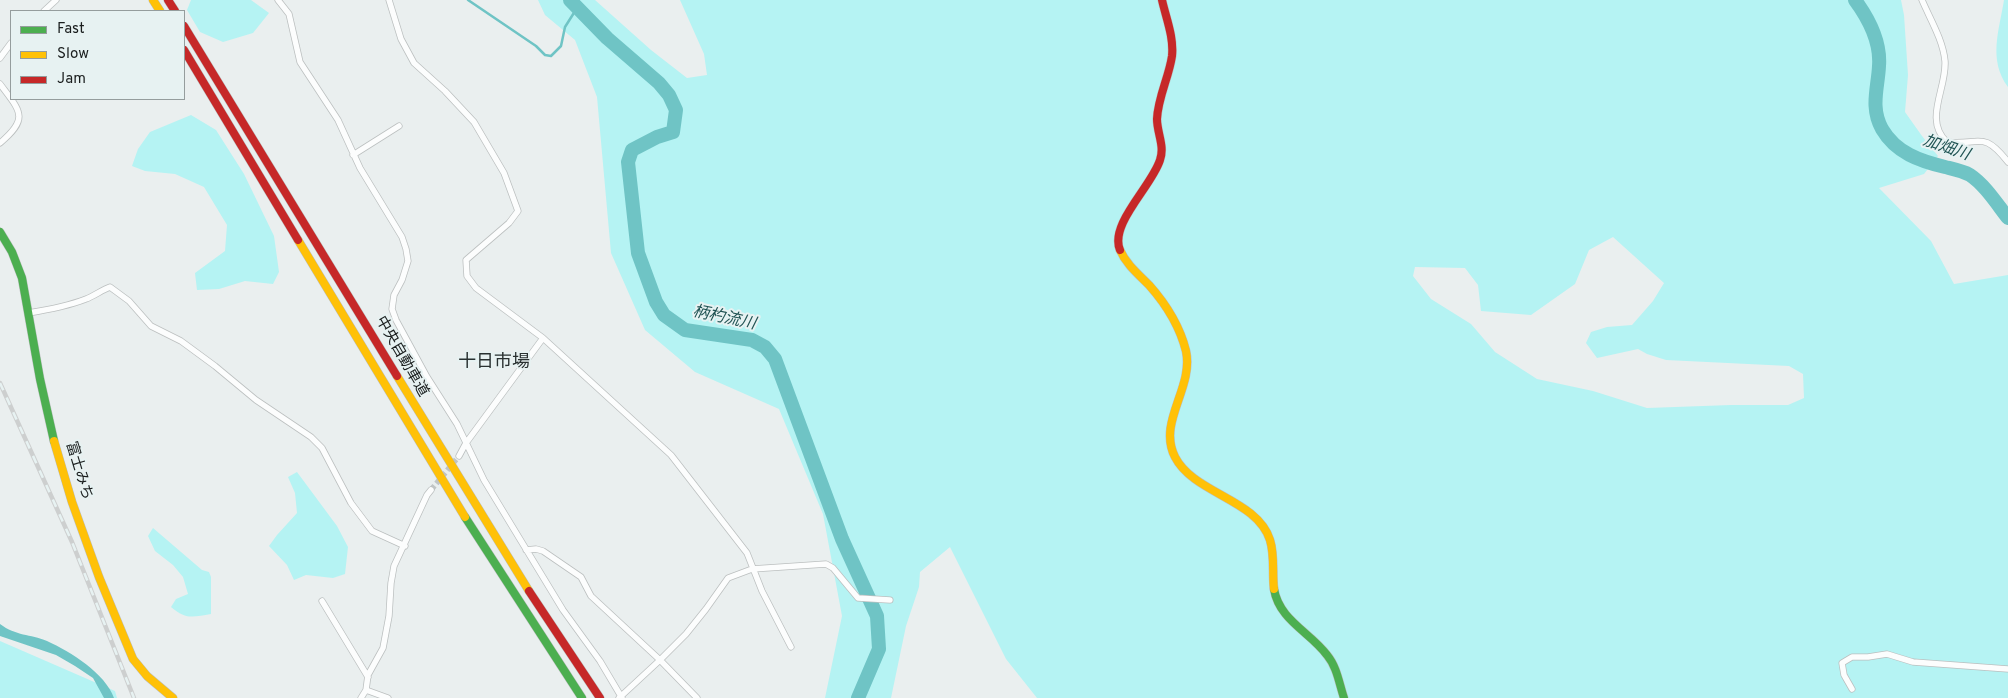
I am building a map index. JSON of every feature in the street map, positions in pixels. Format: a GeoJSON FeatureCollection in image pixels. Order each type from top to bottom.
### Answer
{"type":"FeatureCollection","features":[{"type":"Feature","properties":{"kind":"main road"},"geometry":{"type":"LineString","coordinates":[[1162,0],[1172,47],[1172,56],[1161,93],[1157,119],[1157,132],[1162,151],[1161,158],[1148,187],[1128,214],[1118,233],[1117,240],[1128,262],[1163,304],[1178,331],[1186,353],[1187,376],[1171,418],[1170,445],[1173,456],[1180,467],[1256,518],[1264,526],[1273,548],[1275,593],[1280,606],[1326,653],[1333,664],[1344,698]]}},
{"type":"Feature","properties":{"kind":"main road","name":"中央自動車道"},"geometry":{"type":"LineString","coordinates":[[185,28],[356,307],[449,466],[506,557],[600,698]]}},
{"type":"Feature","properties":{"kind":"main road","name":"中央自動車道"},"geometry":{"type":"LineString","coordinates":[[185,52],[438,474],[582,698]]}},
{"type":"Feature","properties":{"kind":"main road","name":"富士みち"},"geometry":{"type":"LineString","coordinates":[[0,232],[12,252],[22,278],[56,452],[99,577],[134,659],[147,676],[173,698]]}},
{"type":"Feature","properties":{"kind":"street"},"geometry":{"type":"LineString","coordinates":[[45,10],[56,0]]}},
{"type":"Feature","properties":{"kind":"street"},"geometry":{"type":"LineString","coordinates":[[278,0],[289,14],[300,62],[338,120],[354,155],[402,237],[408,261],[406,270],[394,294],[392,309],[422,368],[457,424],[484,480],[563,610],[600,661],[621,697],[660,660],[706,609],[728,578],[752,569],[826,564],[833,568],[858,598],[890,600]]}},
{"type":"Feature","properties":{"kind":"street"},"geometry":{"type":"LineString","coordinates":[[389,0],[401,39],[414,63],[445,91],[474,122],[504,173],[518,210],[509,223],[466,260],[467,276],[476,288],[543,338],[671,455],[747,553],[752,569],[792,647]]}},
{"type":"Feature","properties":{"kind":"street"},"geometry":{"type":"LineString","coordinates":[[1922,0],[1938,36],[1945,61],[1936,111],[1938,132],[1947,142],[1983,140],[1996,147],[2008,162]]}},
{"type":"Feature","properties":{"kind":"street"},"geometry":{"type":"LineString","coordinates":[[0,58],[10,44]]}},
{"type":"Feature","properties":{"kind":"street"},"geometry":{"type":"LineString","coordinates":[[0,84],[10,98]]}},
{"type":"Feature","properties":{"kind":"street"},"geometry":{"type":"LineString","coordinates":[[0,143],[18,125],[20,116],[12,100]]}},
{"type":"Feature","properties":{"kind":"street"},"geometry":{"type":"LineString","coordinates":[[354,155],[399,126]]}},
{"type":"Feature","properties":{"kind":"street"},"geometry":{"type":"LineString","coordinates":[[28,313],[88,299],[110,286],[129,302],[151,326],[181,342],[215,366],[256,400],[311,437],[322,448],[351,503],[372,531],[405,546]]}},
{"type":"Feature","properties":{"kind":"street"},"geometry":{"type":"LineString","coordinates":[[459,456],[466,443],[543,338]]}},
{"type":"Feature","properties":{"kind":"street"},"geometry":{"type":"LineString","coordinates":[[361,698],[366,690],[368,677],[383,648],[389,616],[394,566],[431,490]]}},
{"type":"Feature","properties":{"kind":"street"},"geometry":{"type":"LineString","coordinates":[[526,550],[536,549],[543,551],[581,577],[591,596],[660,660],[697,698]]}},
{"type":"Feature","properties":{"kind":"street"},"geometry":{"type":"LineString","coordinates":[[322,601],[368,677]]}},
{"type":"Feature","properties":{"kind":"street"},"geometry":{"type":"LineString","coordinates":[[1852,689],[1842,668],[1842,662],[1852,657],[1887,654],[1913,662],[2008,669]]}},
{"type":"Feature","properties":{"kind":"street"},"geometry":{"type":"LineString","coordinates":[[366,690],[388,698]]}},
{"type":"Feature","properties":{"kind":"shaded area"},"geometry":{"type":"Polygon","coordinates":[[[191,0],[251,0],[269,13],[253,33],[223,42],[200,32],[187,10],[191,0]]]}},
{"type":"Feature","properties":{"kind":"shaded area"},"geometry":{"type":"Polygon","coordinates":[[[538,0],[595,0],[651,50],[687,78],[707,75],[704,54],[680,0],[1901,0],[1904,15],[1908,75],[1905,112],[1938,156],[1924,174],[1879,188],[1931,241],[1954,284],[2008,275],[2008,698],[1037,698],[1006,659],[950,547],[920,572],[919,587],[906,626],[891,698],[825,698],[842,616],[823,514],[779,409],[695,372],[645,330],[611,253],[597,97],[575,40],[545,15],[538,0]],[[1613,237],[1589,250],[1575,284],[1531,315],[1481,311],[1478,285],[1465,268],[1415,267],[1413,276],[1431,299],[1471,324],[1495,352],[1537,379],[1593,391],[1647,408],[1788,405],[1804,398],[1803,374],[1789,366],[1666,360],[1638,349],[1597,358],[1586,343],[1591,332],[1607,327],[1632,325],[1653,301],[1664,283],[1613,237]]]}},
{"type":"Feature","properties":{"kind":"shaded area"},"geometry":{"type":"Polygon","coordinates":[[[2004,0],[2008,0],[2008,87],[1998,66],[1997,56],[1998,34],[2004,0]]]}},
{"type":"Feature","properties":{"kind":"shaded area"},"geometry":{"type":"Polygon","coordinates":[[[191,115],[216,130],[244,174],[274,236],[279,272],[273,284],[245,281],[219,289],[197,290],[195,273],[225,251],[227,225],[204,187],[175,174],[145,171],[132,166],[138,149],[150,132],[191,115]]]}},
{"type":"Feature","properties":{"kind":"shaded area"},"geometry":{"type":"Polygon","coordinates":[[[297,472],[337,526],[348,547],[345,574],[333,578],[306,575],[294,580],[287,565],[269,546],[297,513],[295,493],[288,477],[297,472]]]}},
{"type":"Feature","properties":{"kind":"shaded area"},"geometry":{"type":"Polygon","coordinates":[[[153,528],[202,570],[209,572],[211,577],[211,614],[186,616],[171,607],[176,599],[188,594],[183,577],[173,565],[155,551],[148,536],[153,528]]]}},
{"type":"Feature","properties":{"kind":"shaded area"},"geometry":{"type":"Polygon","coordinates":[[[0,624],[17,633],[47,641],[76,657],[103,680],[114,698],[104,698],[93,678],[56,655],[0,636],[0,624]]]}},
{"type":"Feature","properties":{"kind":"shaded area"},"geometry":{"type":"Polygon","coordinates":[[[0,641],[115,691],[117,698],[0,698],[0,641]]]}},
{"type":"Feature","properties":{"kind":"waterway"},"geometry":{"type":"LineString","coordinates":[[468,0],[536,46],[545,55],[551,56],[561,46],[565,27],[577,8]]}},
{"type":"Feature","properties":{"kind":"waterway","name":"柄杓流川"},"geometry":{"type":"LineString","coordinates":[[570,0],[607,38],[659,83],[669,95],[676,110],[673,132],[657,137],[632,150],[628,162],[638,253],[656,302],[664,315],[685,330],[752,340],[765,347],[775,359],[842,539],[877,616],[879,649],[858,698]]}},
{"type":"Feature","properties":{"kind":"waterway","name":"加畑川"},"geometry":{"type":"LineString","coordinates":[[1855,0],[1873,31],[1878,48],[1879,66],[1876,113],[1882,129],[1894,144],[1909,155],[1970,175],[1986,189],[2008,218]]}},
{"type":"Feature","properties":{"kind":"tunnel"},"geometry":{"type":"LineString","coordinates":[[431,490],[459,456]]}},
{"type":"Feature","properties":{"kind":"railway"},"geometry":{"type":"LineString","coordinates":[[0,383],[72,542],[134,698]]}},
{"type":"Feature","properties":{"kind":"traffic: fast"},"geometry":{"type":"LineString","coordinates":[[0,232],[12,252],[22,278],[40,379],[54,441]]}},
{"type":"Feature","properties":{"kind":"traffic: fast"},"geometry":{"type":"LineString","coordinates":[[465,517],[582,698]]}},
{"type":"Feature","properties":{"kind":"traffic: fast"},"geometry":{"type":"LineString","coordinates":[[1274,589],[1277,600],[1288,617],[1320,647],[1330,660],[1344,698]]}},
{"type":"Feature","properties":{"kind":"traffic: slow"},"geometry":{"type":"LineString","coordinates":[[153,0],[159,10]]}},
{"type":"Feature","properties":{"kind":"traffic: slow"},"geometry":{"type":"LineString","coordinates":[[298,240],[465,517]]}},
{"type":"Feature","properties":{"kind":"traffic: slow"},"geometry":{"type":"LineString","coordinates":[[1120,250],[1129,264],[1166,307],[1176,324],[1186,351],[1187,365],[1185,378],[1170,431],[1175,457],[1184,470],[1196,480],[1239,505],[1263,526],[1272,546],[1274,589]]}},
{"type":"Feature","properties":{"kind":"traffic: slow"},"geometry":{"type":"LineString","coordinates":[[397,376],[529,591]]}},
{"type":"Feature","properties":{"kind":"traffic: slow"},"geometry":{"type":"LineString","coordinates":[[54,441],[72,502],[99,577],[133,659],[147,676],[173,698]]}},
{"type":"Feature","properties":{"kind":"traffic: jam"},"geometry":{"type":"LineString","coordinates":[[168,0],[174,10]]}},
{"type":"Feature","properties":{"kind":"traffic: jam"},"geometry":{"type":"LineString","coordinates":[[1120,250],[1118,240],[1120,229],[1156,170],[1161,155],[1157,119],[1161,95],[1172,56],[1171,35],[1162,0]]}},
{"type":"Feature","properties":{"kind":"traffic: jam"},"geometry":{"type":"LineString","coordinates":[[185,28],[397,376]]}},
{"type":"Feature","properties":{"kind":"traffic: jam"},"geometry":{"type":"LineString","coordinates":[[185,52],[298,240]]}},
{"type":"Feature","properties":{"kind":"traffic: jam"},"geometry":{"type":"LineString","coordinates":[[529,591],[600,698]]}},
{"type":"Feature","properties":{"kind":"district","name":"十日市場"},"geometry":{"type":"Point","coordinates":[494,363]}}]}
